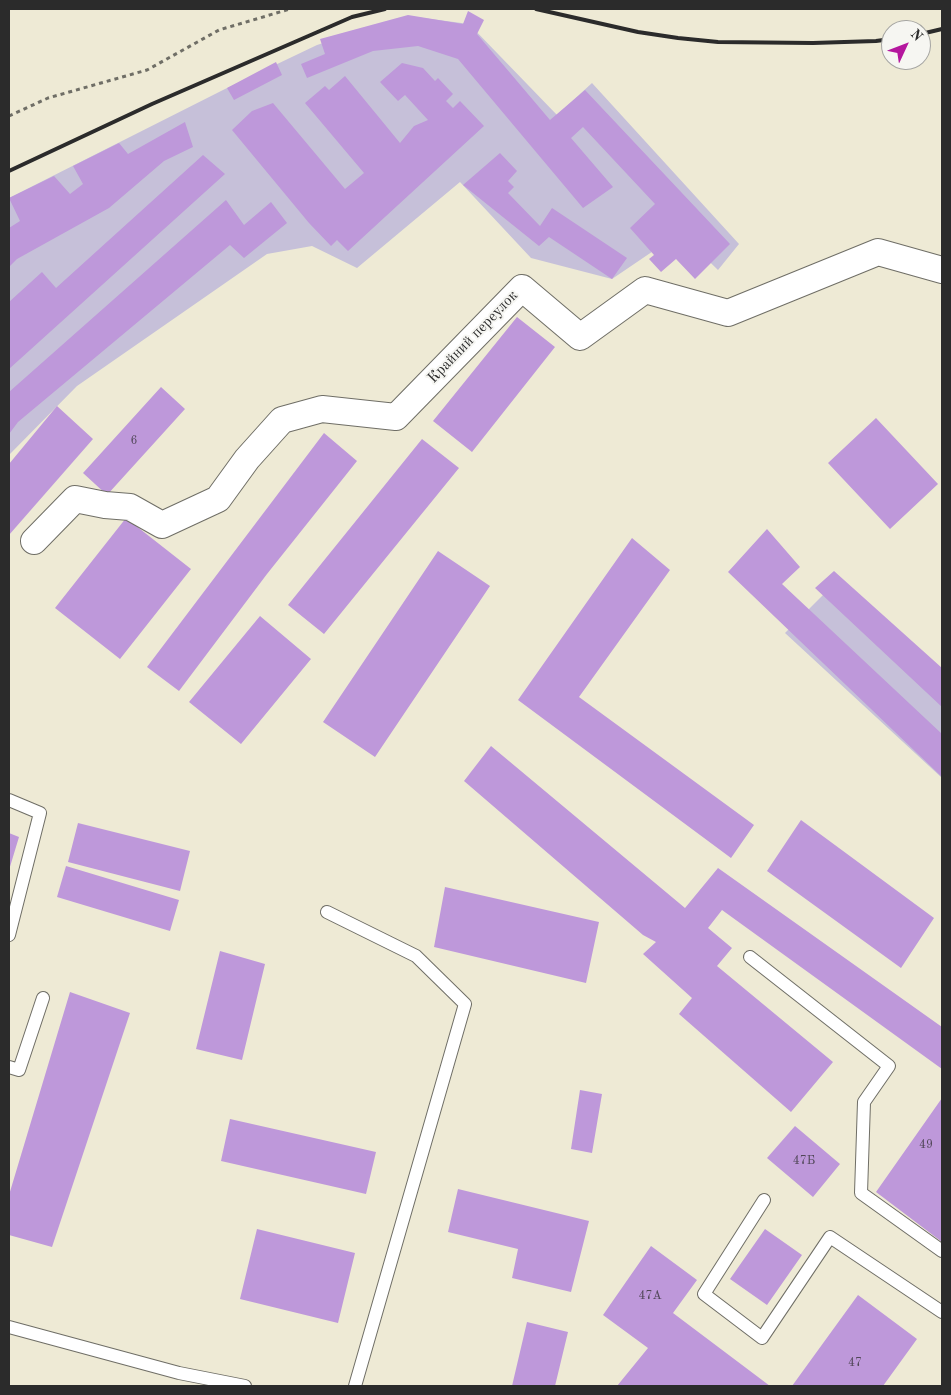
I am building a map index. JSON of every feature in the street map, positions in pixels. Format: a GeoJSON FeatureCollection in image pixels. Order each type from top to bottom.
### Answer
{"type":"FeatureCollection","features":[{"type":"Feature","properties":{"kind":"street","name":"Крайний переулок"},"geometry":{"type":"LineString","coordinates":[[34,541],[75,499],[105,505],[130,507],[162,525],[218,499],[247,458],[282,420],[322,410],[396,416],[522,288],[580,337],[644,290],[728,313],[878,252],[942,270]]}},
{"type":"Feature","properties":{"kind":"lane"},"geometry":{"type":"LineString","coordinates":[[9,800],[40,813],[9,935]]}},
{"type":"Feature","properties":{"kind":"lane"},"geometry":{"type":"LineString","coordinates":[[327,912],[416,956],[465,1004],[355,1386]]}},
{"type":"Feature","properties":{"kind":"lane"},"geometry":{"type":"LineString","coordinates":[[750,957],[889,1066],[864,1102],[860,1193],[942,1251]]}},
{"type":"Feature","properties":{"kind":"lane"},"geometry":{"type":"LineString","coordinates":[[9,1066],[19,1070],[42,998]]}},
{"type":"Feature","properties":{"kind":"lane"},"geometry":{"type":"LineString","coordinates":[[764,1200],[704,1294],[762,1338],[830,1237],[942,1312]]}},
{"type":"Feature","properties":{"kind":"lane"},"geometry":{"type":"LineString","coordinates":[[9,1327],[179,1373],[245,1386]]}},
{"type":"Feature","properties":{"kind":"path"},"geometry":{"type":"LineString","coordinates":[[9,116],[48,98],[147,70],[219,30],[290,9]]}},
{"type":"Feature","properties":{"kind":"shaded area"},"geometry":{"type":"Polygon","coordinates":[[[408,16],[469,24],[557,115],[592,83],[739,244],[718,270],[683,236],[668,241],[612,279],[531,258],[460,182],[357,268],[312,246],[267,254],[77,386],[9,455],[9,198],[227,88],[317,45],[408,16]]]}},
{"type":"Feature","properties":{"kind":"shaded area"},"geometry":{"type":"Polygon","coordinates":[[[840,578],[942,669],[942,778],[785,633],[840,578]]]}},
{"type":"Feature","properties":{"kind":"building"},"geometry":{"type":"Polygon","coordinates":[[[468,11],[484,20],[477,34],[550,120],[585,90],[730,244],[695,279],[676,259],[661,272],[649,259],[654,255],[630,228],[655,204],[583,127],[571,138],[613,187],[583,208],[458,59],[418,46],[373,51],[307,78],[301,64],[325,54],[320,39],[408,15],[463,24],[468,11]]]}},
{"type":"Feature","properties":{"kind":"building"},"geometry":{"type":"Polygon","coordinates":[[[276,62],[282,75],[234,100],[227,88],[276,62]]]}},
{"type":"Feature","properties":{"kind":"building"},"geometry":{"type":"Polygon","coordinates":[[[402,63],[423,68],[435,81],[438,78],[453,94],[446,101],[453,108],[460,101],[484,126],[348,251],[337,240],[331,246],[309,223],[232,130],[252,111],[273,103],[345,189],[364,173],[305,103],[325,86],[329,90],[345,76],[400,143],[414,126],[428,120],[405,95],[398,101],[380,82],[402,63]]]}},
{"type":"Feature","properties":{"kind":"building"},"geometry":{"type":"Polygon","coordinates":[[[185,122],[193,147],[164,161],[109,208],[17,259],[9,267],[9,228],[20,221],[9,198],[54,176],[70,194],[83,184],[73,166],[119,143],[128,154],[185,122]]]}},
{"type":"Feature","properties":{"kind":"building"},"geometry":{"type":"Polygon","coordinates":[[[500,153],[517,171],[508,181],[514,187],[508,193],[540,226],[552,208],[627,258],[612,279],[549,237],[539,246],[463,185],[500,153]]]}},
{"type":"Feature","properties":{"kind":"building"},"geometry":{"type":"Polygon","coordinates":[[[203,155],[225,174],[9,369],[9,302],[42,272],[56,288],[203,155]]]}},
{"type":"Feature","properties":{"kind":"building"},"geometry":{"type":"Polygon","coordinates":[[[226,200],[244,225],[271,202],[287,223],[244,258],[230,245],[18,422],[9,434],[9,392],[226,200]]]}},
{"type":"Feature","properties":{"kind":"building"},"geometry":{"type":"Polygon","coordinates":[[[517,317],[555,347],[472,452],[433,421],[517,317]]]}},
{"type":"Feature","properties":{"kind":"building"},"geometry":{"type":"Polygon","coordinates":[[[161,387],[185,409],[107,495],[83,473],[161,387]]]}},
{"type":"Feature","properties":{"kind":"building"},"geometry":{"type":"Polygon","coordinates":[[[57,406],[93,439],[9,535],[9,464],[57,406]]]}},
{"type":"Feature","properties":{"kind":"building"},"geometry":{"type":"Polygon","coordinates":[[[876,418],[938,484],[890,529],[828,463],[876,418]]]}},
{"type":"Feature","properties":{"kind":"building"},"geometry":{"type":"Polygon","coordinates":[[[324,433],[357,461],[267,574],[179,691],[147,667],[324,433]]]}},
{"type":"Feature","properties":{"kind":"building"},"geometry":{"type":"Polygon","coordinates":[[[422,439],[459,468],[324,634],[288,605],[422,439]]]}},
{"type":"Feature","properties":{"kind":"building"},"geometry":{"type":"Polygon","coordinates":[[[126,518],[191,569],[120,659],[55,608],[126,518]]]}},
{"type":"Feature","properties":{"kind":"building"},"geometry":{"type":"Polygon","coordinates":[[[767,529],[800,567],[782,584],[942,734],[942,777],[728,572],[767,529]]]}},
{"type":"Feature","properties":{"kind":"building"},"geometry":{"type":"Polygon","coordinates":[[[632,538],[670,570],[579,697],[754,825],[731,858],[518,700],[632,538]]]}},
{"type":"Feature","properties":{"kind":"building"},"geometry":{"type":"Polygon","coordinates":[[[438,551],[490,586],[375,757],[323,722],[438,551]]]}},
{"type":"Feature","properties":{"kind":"building"},"geometry":{"type":"Polygon","coordinates":[[[834,571],[942,668],[942,707],[815,588],[834,571]]]}},
{"type":"Feature","properties":{"kind":"building"},"geometry":{"type":"Polygon","coordinates":[[[260,616],[311,659],[241,744],[189,702],[260,616]]]}},
{"type":"Feature","properties":{"kind":"building"},"geometry":{"type":"Polygon","coordinates":[[[491,746],[685,908],[718,868],[942,1027],[942,1069],[722,910],[708,928],[732,948],[717,966],[833,1062],[791,1112],[679,1014],[692,998],[643,954],[656,942],[643,935],[464,781],[491,746]]]}},
{"type":"Feature","properties":{"kind":"building"},"geometry":{"type":"Polygon","coordinates":[[[801,820],[934,918],[901,968],[767,871],[801,820]]]}},
{"type":"Feature","properties":{"kind":"building"},"geometry":{"type":"Polygon","coordinates":[[[78,823],[190,851],[180,891],[68,862],[78,823]]]}},
{"type":"Feature","properties":{"kind":"building"},"geometry":{"type":"Polygon","coordinates":[[[9,833],[19,837],[9,870],[9,833]]]}},
{"type":"Feature","properties":{"kind":"building"},"geometry":{"type":"Polygon","coordinates":[[[66,866],[179,900],[170,931],[57,897],[66,866]]]}},
{"type":"Feature","properties":{"kind":"building"},"geometry":{"type":"Polygon","coordinates":[[[445,887],[599,922],[586,983],[434,947],[445,887]]]}},
{"type":"Feature","properties":{"kind":"building"},"geometry":{"type":"Polygon","coordinates":[[[220,951],[265,964],[242,1060],[196,1049],[220,951]]]}},
{"type":"Feature","properties":{"kind":"building"},"geometry":{"type":"Polygon","coordinates":[[[70,992],[130,1013],[52,1247],[9,1235],[9,1195],[70,992]]]}},
{"type":"Feature","properties":{"kind":"building"},"geometry":{"type":"Polygon","coordinates":[[[580,1090],[602,1094],[592,1153],[571,1149],[580,1090]]]}},
{"type":"Feature","properties":{"kind":"building"},"geometry":{"type":"Polygon","coordinates":[[[942,1098],[942,1242],[876,1192],[942,1098]]]}},
{"type":"Feature","properties":{"kind":"building"},"geometry":{"type":"Polygon","coordinates":[[[230,1119],[376,1152],[366,1194],[221,1161],[230,1119]]]}},
{"type":"Feature","properties":{"kind":"building"},"geometry":{"type":"Polygon","coordinates":[[[795,1126],[840,1164],[813,1197],[767,1158],[795,1126]]]}},
{"type":"Feature","properties":{"kind":"building"},"geometry":{"type":"Polygon","coordinates":[[[458,1189],[589,1221],[571,1292],[512,1278],[518,1249],[448,1232],[458,1189]]]}},
{"type":"Feature","properties":{"kind":"building"},"geometry":{"type":"Polygon","coordinates":[[[257,1229],[355,1253],[338,1323],[240,1299],[257,1229]]]}},
{"type":"Feature","properties":{"kind":"building"},"geometry":{"type":"Polygon","coordinates":[[[765,1229],[802,1255],[767,1305],[730,1279],[765,1229]]]}},
{"type":"Feature","properties":{"kind":"building"},"geometry":{"type":"Polygon","coordinates":[[[651,1246],[697,1280],[673,1313],[770,1386],[617,1386],[648,1348],[603,1315],[651,1246]]]}},
{"type":"Feature","properties":{"kind":"building"},"geometry":{"type":"Polygon","coordinates":[[[858,1295],[917,1339],[883,1386],[792,1386],[858,1295]]]}},
{"type":"Feature","properties":{"kind":"building"},"geometry":{"type":"Polygon","coordinates":[[[527,1322],[568,1332],[555,1386],[512,1386],[527,1322]]]}},
{"type":"Feature","properties":{"kind":"railway"},"geometry":{"type":"LineString","coordinates":[[9,171],[152,104],[352,17],[385,9]]}},
{"type":"Feature","properties":{"kind":"railway"},"geometry":{"type":"LineString","coordinates":[[536,9],[638,32],[718,42],[813,43],[881,40]]}},
{"type":"Feature","properties":{"kind":"railway"},"geometry":{"type":"LineString","coordinates":[[931,32],[942,29]]}}]}
